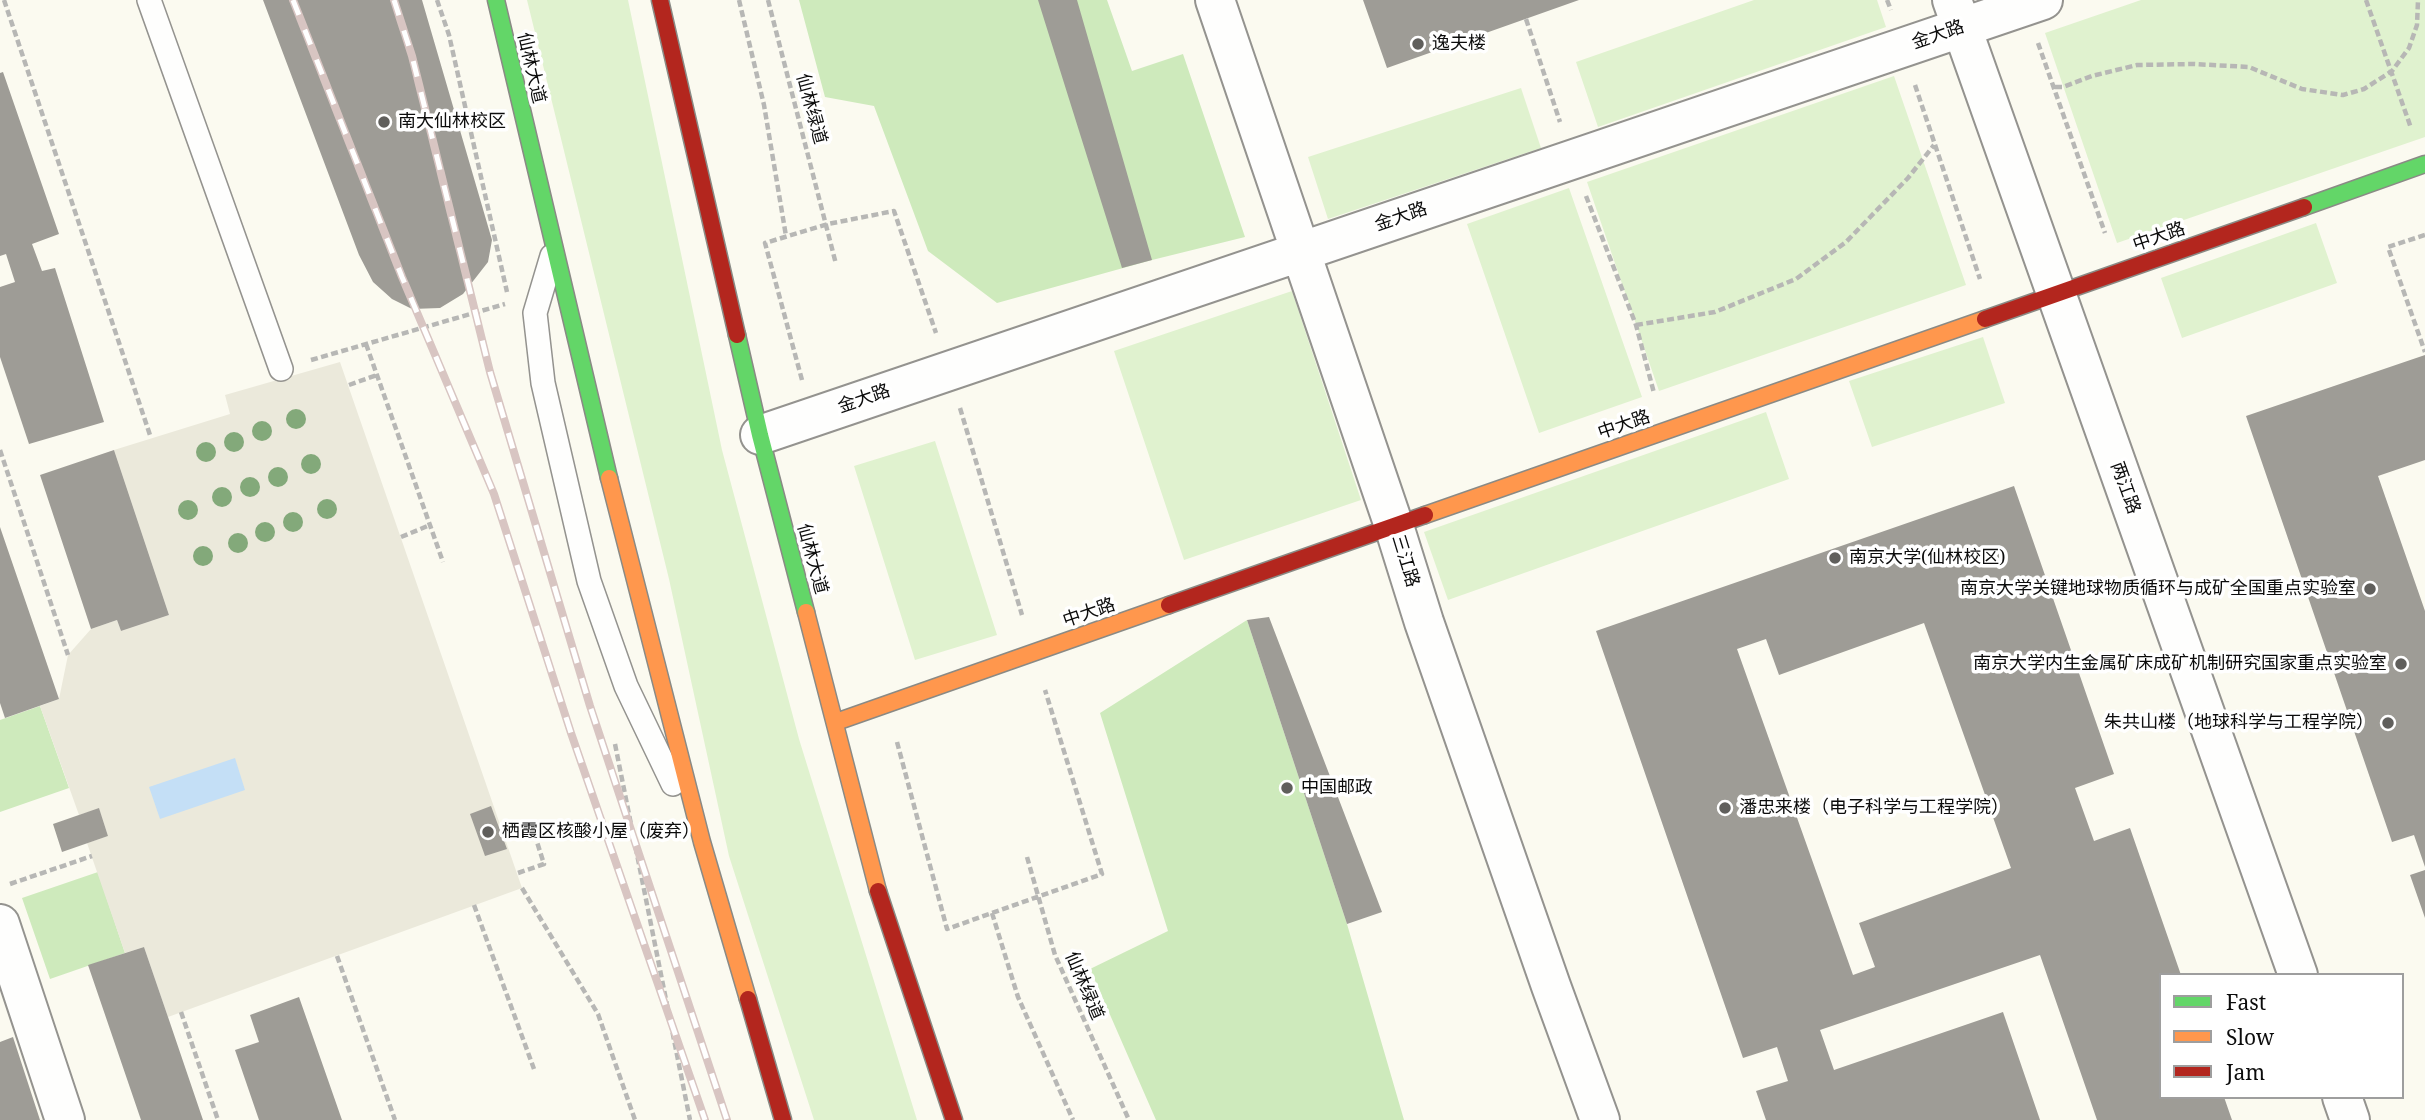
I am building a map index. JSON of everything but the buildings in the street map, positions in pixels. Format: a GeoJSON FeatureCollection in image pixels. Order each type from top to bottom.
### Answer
{"type":"FeatureCollection","features":[{"type":"Feature","properties":{"kind":"main road","name":"仙林大道"},"geometry":{"type":"LineString","coordinates":[[496,0],[599,440],[702,842],[783,1120]]}},
{"type":"Feature","properties":{"kind":"main road","name":"仙林大道"},"geometry":{"type":"LineString","coordinates":[[660,0],[760,435],[880,898],[954,1120]]}},
{"type":"Feature","properties":{"kind":"main road","name":"中大路"},"geometry":{"type":"LineString","coordinates":[[836,722],[2424,164]]}},
{"type":"Feature","properties":{"kind":"street","name":"三江路"},"geometry":{"type":"LineString","coordinates":[[1214,0],[1394,526],[1424,622],[1550,986],[1600,1120]]}},
{"type":"Feature","properties":{"kind":"street","name":"金大路"},"geometry":{"type":"LineString","coordinates":[[760,435],[1903,47],[1957,14],[2033,3]]}},
{"type":"Feature","properties":{"kind":"street","name":"两江路"},"geometry":{"type":"LineString","coordinates":[[1957,14],[2297,973]]}},
{"type":"Feature","properties":{"kind":"street"},"geometry":{"type":"LineString","coordinates":[[0,924],[12,1000],[65,1120]]}},
{"type":"Feature","properties":{"kind":"street"},"geometry":{"type":"LineString","coordinates":[[2343,1099],[2350,1120]]}},
{"type":"Feature","properties":{"kind":"lane"},"geometry":{"type":"LineString","coordinates":[[149,0],[281,369]]}},
{"type":"Feature","properties":{"kind":"lane"},"geometry":{"type":"LineString","coordinates":[[554,250],[535,313],[543,383],[589,581],[626,686],[702,842]]}},
{"type":"Feature","properties":{"kind":"lane"},"geometry":{"type":"LineString","coordinates":[[930,1047],[972,1120]]}},
{"type":"Feature","properties":{"kind":"path"},"geometry":{"type":"LineString","coordinates":[[4,0],[151,439]]}},
{"type":"Feature","properties":{"kind":"path"},"geometry":{"type":"LineString","coordinates":[[738,0],[764,104],[786,236]]}},
{"type":"Feature","properties":{"kind":"path","name":"仙林绿道"},"geometry":{"type":"LineString","coordinates":[[768,0],[836,264]]}},
{"type":"Feature","properties":{"kind":"path"},"geometry":{"type":"LineString","coordinates":[[2366,0],[2424,164]]}},
{"type":"Feature","properties":{"kind":"path"},"geometry":{"type":"LineString","coordinates":[[2055,87],[2137,65],[2194,64],[2249,67],[2302,89],[2343,95],[2364,89],[2392,71],[2409,48],[2417,25],[2418,0]]}},
{"type":"Feature","properties":{"kind":"path"},"geometry":{"type":"LineString","coordinates":[[2033,3],[2055,87],[2118,272]]}},
{"type":"Feature","properties":{"kind":"path"},"geometry":{"type":"LineString","coordinates":[[1526,19],[1572,160],[1636,325],[1664,431]]}},
{"type":"Feature","properties":{"kind":"path"},"geometry":{"type":"LineString","coordinates":[[1903,47],[1993,316]]}},
{"type":"Feature","properties":{"kind":"path"},"geometry":{"type":"LineString","coordinates":[[1636,325],[1715,312],[1796,279],[1846,242],[1908,178],[1934,145]]}},
{"type":"Feature","properties":{"kind":"path"},"geometry":{"type":"LineString","coordinates":[[812,417],[765,243],[828,225],[894,211],[949,371],[1102,873],[947,929],[887,704]]}},
{"type":"Feature","properties":{"kind":"path"},"geometry":{"type":"LineString","coordinates":[[2425,235],[2388,247],[2425,352]]}},
{"type":"Feature","properties":{"kind":"path"},"geometry":{"type":"LineString","coordinates":[[281,369],[509,302]]}},
{"type":"Feature","properties":{"kind":"path"},"geometry":{"type":"LineString","coordinates":[[366,344],[443,562]]}},
{"type":"Feature","properties":{"kind":"path"},"geometry":{"type":"LineString","coordinates":[[349,385],[377,375]]}},
{"type":"Feature","properties":{"kind":"path"},"geometry":{"type":"LineString","coordinates":[[0,450],[68,655]]}},
{"type":"Feature","properties":{"kind":"path"},"geometry":{"type":"LineString","coordinates":[[401,537],[430,525]]}},
{"type":"Feature","properties":{"kind":"path"},"geometry":{"type":"LineString","coordinates":[[518,873],[544,864],[537,842]]}},
{"type":"Feature","properties":{"kind":"path"},"geometry":{"type":"LineString","coordinates":[[0,887],[92,856]]}},
{"type":"Feature","properties":{"kind":"path","name":"仙林绿道"},"geometry":{"type":"LineString","coordinates":[[1027,857],[1055,955],[1129,1120]]}},
{"type":"Feature","properties":{"kind":"path"},"geometry":{"type":"LineString","coordinates":[[522,888],[598,1014],[635,1120]]}},
{"type":"Feature","properties":{"kind":"path"},"geometry":{"type":"LineString","coordinates":[[474,905],[534,1069]]}},
{"type":"Feature","properties":{"kind":"path"},"geometry":{"type":"LineString","coordinates":[[992,912],[1018,996],[1073,1120]]}},
{"type":"Feature","properties":{"kind":"path"},"geometry":{"type":"LineString","coordinates":[[337,956],[395,1120]]}},
{"type":"Feature","properties":{"kind":"path"},"geometry":{"type":"LineString","coordinates":[[181,1012],[218,1120]]}},
{"type":"Feature","properties":{"kind":"green space"},"geometry":{"type":"Polygon","coordinates":[[[527,0],[628,0],[722,450],[799,739],[917,1120],[814,1120],[729,856],[669,579],[527,0]]]}},
{"type":"Feature","properties":{"kind":"green space"},"geometry":{"type":"Polygon","coordinates":[[[799,0],[1107,0],[1132,71],[1183,54],[1245,237],[997,303],[928,251],[874,106],[825,97],[799,0]]]}},
{"type":"Feature","properties":{"kind":"green space"},"geometry":{"type":"Polygon","coordinates":[[[1754,0],[1877,0],[1886,27],[1598,127],[1576,62],[1754,0]]]}},
{"type":"Feature","properties":{"kind":"green space"},"geometry":{"type":"Polygon","coordinates":[[[2141,0],[2425,0],[2425,137],[2117,243],[2045,33],[2141,0]]]}},
{"type":"Feature","properties":{"kind":"green space"},"geometry":{"type":"Polygon","coordinates":[[[1894,76],[1966,285],[1659,391],[1587,182],[1894,76]]]}},
{"type":"Feature","properties":{"kind":"green space"},"geometry":{"type":"Polygon","coordinates":[[[1521,88],[1541,148],[1328,219],[1308,157],[1521,88]]]}},
{"type":"Feature","properties":{"kind":"green space"},"geometry":{"type":"Polygon","coordinates":[[[1569,188],[1642,397],[1539,433],[1467,224],[1569,188]]]}},
{"type":"Feature","properties":{"kind":"green space"},"geometry":{"type":"Polygon","coordinates":[[[2316,223],[2337,283],[2182,338],[2161,278],[2316,223]]]}},
{"type":"Feature","properties":{"kind":"green space"},"geometry":{"type":"Polygon","coordinates":[[[1292,291],[1361,500],[1184,560],[1114,351],[1292,291]]]}},
{"type":"Feature","properties":{"kind":"green space"},"geometry":{"type":"Polygon","coordinates":[[[1983,337],[2005,403],[1872,447],[1849,381],[1983,337]]]}},
{"type":"Feature","properties":{"kind":"green space"},"geometry":{"type":"Polygon","coordinates":[[[1766,412],[1789,479],[1448,600],[1424,532],[1766,412]]]}},
{"type":"Feature","properties":{"kind":"green space"},"geometry":{"type":"Polygon","coordinates":[[[935,441],[997,635],[915,660],[854,466],[935,441]]]}},
{"type":"Feature","properties":{"kind":"green space"},"geometry":{"type":"Polygon","coordinates":[[[1247,620],[1347,924],[1404,1120],[1156,1120],[1090,969],[1168,931],[1100,713],[1247,620]]]}},
{"type":"Feature","properties":{"kind":"green space"},"geometry":{"type":"Polygon","coordinates":[[[40,706],[69,788],[0,812],[0,720],[40,706]]]}},
{"type":"Feature","properties":{"kind":"green space"},"geometry":{"type":"Polygon","coordinates":[[[98,872],[125,953],[50,979],[22,898],[98,872]]]}},
{"type":"Feature","properties":{"kind":"shaded area"},"geometry":{"type":"Polygon","coordinates":[[[340,362],[522,888],[168,1017],[144,947],[125,953],[87,843],[108,836],[99,809],[79,815],[40,706],[59,699],[68,655],[91,629],[117,620],[121,631],[169,615],[114,450],[230,414],[225,395],[340,362]]]}},
{"type":"Feature","properties":{"kind":"water"},"geometry":{"type":"Polygon","coordinates":[[[235,758],[245,790],[160,819],[149,787],[235,758]]]}},
{"type":"Feature","properties":{"kind":"railway"},"geometry":{"type":"LineString","coordinates":[[293,0],[402,277],[494,494],[571,733],[705,1120]]}},
{"type":"Feature","properties":{"kind":"railway"},"geometry":{"type":"LineString","coordinates":[[394,0],[412,56],[490,372],[590,706],[727,1120]]}},
{"type":"Feature","properties":{"kind":"traffic: fast"},"geometry":{"type":"LineString","coordinates":[[496,0],[609,478]]}},
{"type":"Feature","properties":{"kind":"traffic: fast"},"geometry":{"type":"LineString","coordinates":[[2304,207],[2425,164]]}},
{"type":"Feature","properties":{"kind":"traffic: fast"},"geometry":{"type":"LineString","coordinates":[[737,335],[806,612]]}},
{"type":"Feature","properties":{"kind":"traffic: slow"},"geometry":{"type":"LineString","coordinates":[[1425,515],[1985,319]]}},
{"type":"Feature","properties":{"kind":"traffic: slow"},"geometry":{"type":"LineString","coordinates":[[609,478],[702,842],[748,999]]}},
{"type":"Feature","properties":{"kind":"traffic: slow"},"geometry":{"type":"LineString","coordinates":[[836,722],[1169,605]]}},
{"type":"Feature","properties":{"kind":"traffic: slow"},"geometry":{"type":"LineString","coordinates":[[806,612],[878,891]]}},
{"type":"Feature","properties":{"kind":"traffic: jam"},"geometry":{"type":"LineString","coordinates":[[660,0],[737,335]]}},
{"type":"Feature","properties":{"kind":"traffic: jam"},"geometry":{"type":"LineString","coordinates":[[1985,319],[2304,207]]}},
{"type":"Feature","properties":{"kind":"traffic: jam"},"geometry":{"type":"LineString","coordinates":[[1169,605],[1425,515]]}},
{"type":"Feature","properties":{"kind":"traffic: jam"},"geometry":{"type":"LineString","coordinates":[[878,891],[954,1120]]}},
{"type":"Feature","properties":{"kind":"traffic: jam"},"geometry":{"type":"LineString","coordinates":[[748,999],[783,1120]]}},
{"type":"Feature","properties":{"kind":"place","name":"逸夫楼"},"geometry":{"type":"Point","coordinates":[1418,44]}},
{"type":"Feature","properties":{"kind":"place","name":"南大仙林校区"},"geometry":{"type":"Point","coordinates":[384,122]}},
{"type":"Feature","properties":{"kind":"place","name":"南京大学(仙林校区)"},"geometry":{"type":"Point","coordinates":[1835,558]}},
{"type":"Feature","properties":{"kind":"place","name":"南京大学关键地球物质循环与成矿全国重点实验室"},"geometry":{"type":"Point","coordinates":[2370,589]}},
{"type":"Feature","properties":{"kind":"place","name":"南京大学内生金属矿床成矿机制研究国家重点实验室"},"geometry":{"type":"Point","coordinates":[2401,664]}},
{"type":"Feature","properties":{"kind":"place","name":"朱共山楼（地球科学与工程学院）"},"geometry":{"type":"Point","coordinates":[2388,723]}},
{"type":"Feature","properties":{"kind":"place","name":"中国邮政"},"geometry":{"type":"Point","coordinates":[1287,788]}},
{"type":"Feature","properties":{"kind":"place","name":"潘忠来楼（电子科学与工程学院）"},"geometry":{"type":"Point","coordinates":[1725,808]}},
{"type":"Feature","properties":{"kind":"place","name":"栖霞区核酸小屋（废弃）"},"geometry":{"type":"Point","coordinates":[488,832]}}]}
